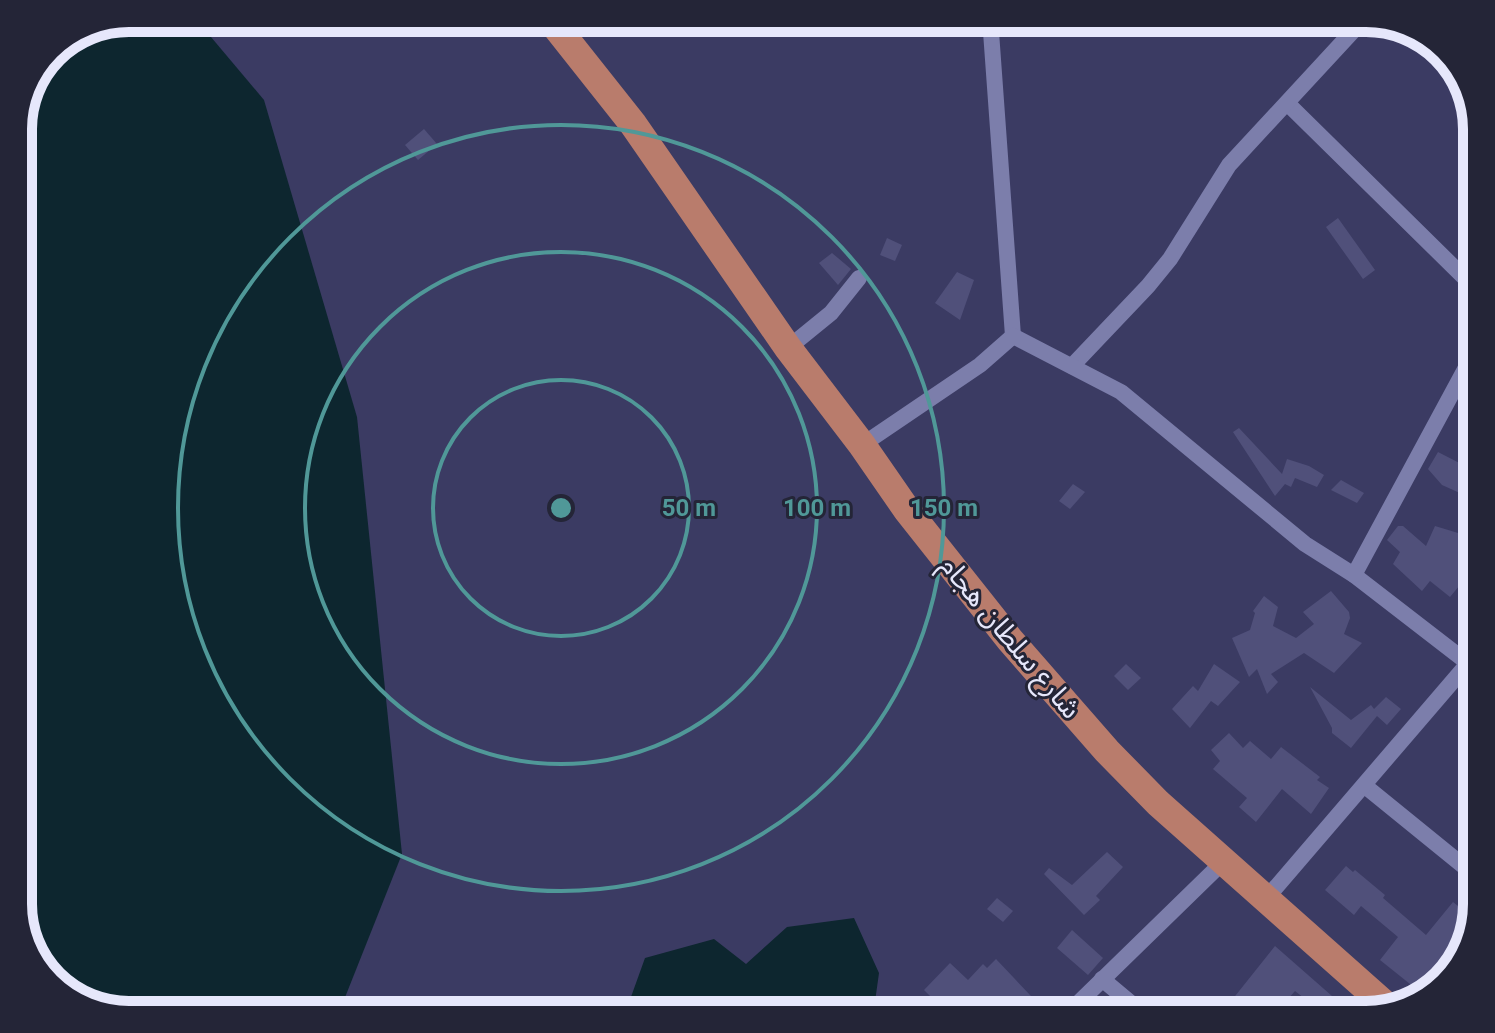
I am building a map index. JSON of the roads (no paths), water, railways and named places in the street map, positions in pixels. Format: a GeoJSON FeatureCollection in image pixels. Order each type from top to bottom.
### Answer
{"type":"FeatureCollection","features":[{"type":"Feature","properties":{"kind":"highway","name":"شارع سلطان هجام"},"geometry":{"type":"LineString","coordinates":[[560,32],[633,124],[788,348],[907,510],[1010,640],[1107,751],[1158,803],[1380,1000]]}},
{"type":"Feature","properties":{"kind":"street"},"geometry":{"type":"LineString","coordinates":[[991,32],[1013,336]]}},
{"type":"Feature","properties":{"kind":"street"},"geometry":{"type":"LineString","coordinates":[[1072,366],[1170,259],[1229,165],[1352,32]]}},
{"type":"Feature","properties":{"kind":"street"},"geometry":{"type":"LineString","coordinates":[[1287,103],[1463,276]]}},
{"type":"Feature","properties":{"kind":"street"},"geometry":{"type":"LineString","coordinates":[[788,348],[831,313],[859,278]]}},
{"type":"Feature","properties":{"kind":"street"},"geometry":{"type":"LineString","coordinates":[[1013,336],[1121,392],[1305,544],[1354,575],[1463,654]]}},
{"type":"Feature","properties":{"kind":"street"},"geometry":{"type":"LineString","coordinates":[[862,445],[980,365],[1013,336]]}},
{"type":"Feature","properties":{"kind":"street"},"geometry":{"type":"LineString","coordinates":[[1354,575],[1463,373]]}},
{"type":"Feature","properties":{"kind":"street"},"geometry":{"type":"LineString","coordinates":[[1265,900],[1463,675]]}},
{"type":"Feature","properties":{"kind":"street"},"geometry":{"type":"LineString","coordinates":[[1365,786],[1463,866]]}},
{"type":"Feature","properties":{"kind":"street"},"geometry":{"type":"LineString","coordinates":[[1080,1001],[1222,863]]}},
{"type":"Feature","properties":{"kind":"street"},"geometry":{"type":"LineString","coordinates":[[1102,979],[1128,1001]]}},
{"type":"Feature","properties":{"kind":"water"},"geometry":{"type":"Polygon","coordinates":[[[129,32],[207,32],[264,100],[357,417],[402,854],[344,1001],[129,1001],[104,998],[65,977],[39,941],[32,910],[32,123],[35,104],[52,70],[80,45],[98,37],[129,32]]]}},
{"type":"Feature","properties":{"kind":"water"},"geometry":{"type":"Polygon","coordinates":[[[854,918],[879,973],[875,1001],[844,998],[840,1001],[630,1001],[645,958],[714,939],[746,964],[787,927],[854,918]]]}}]}
